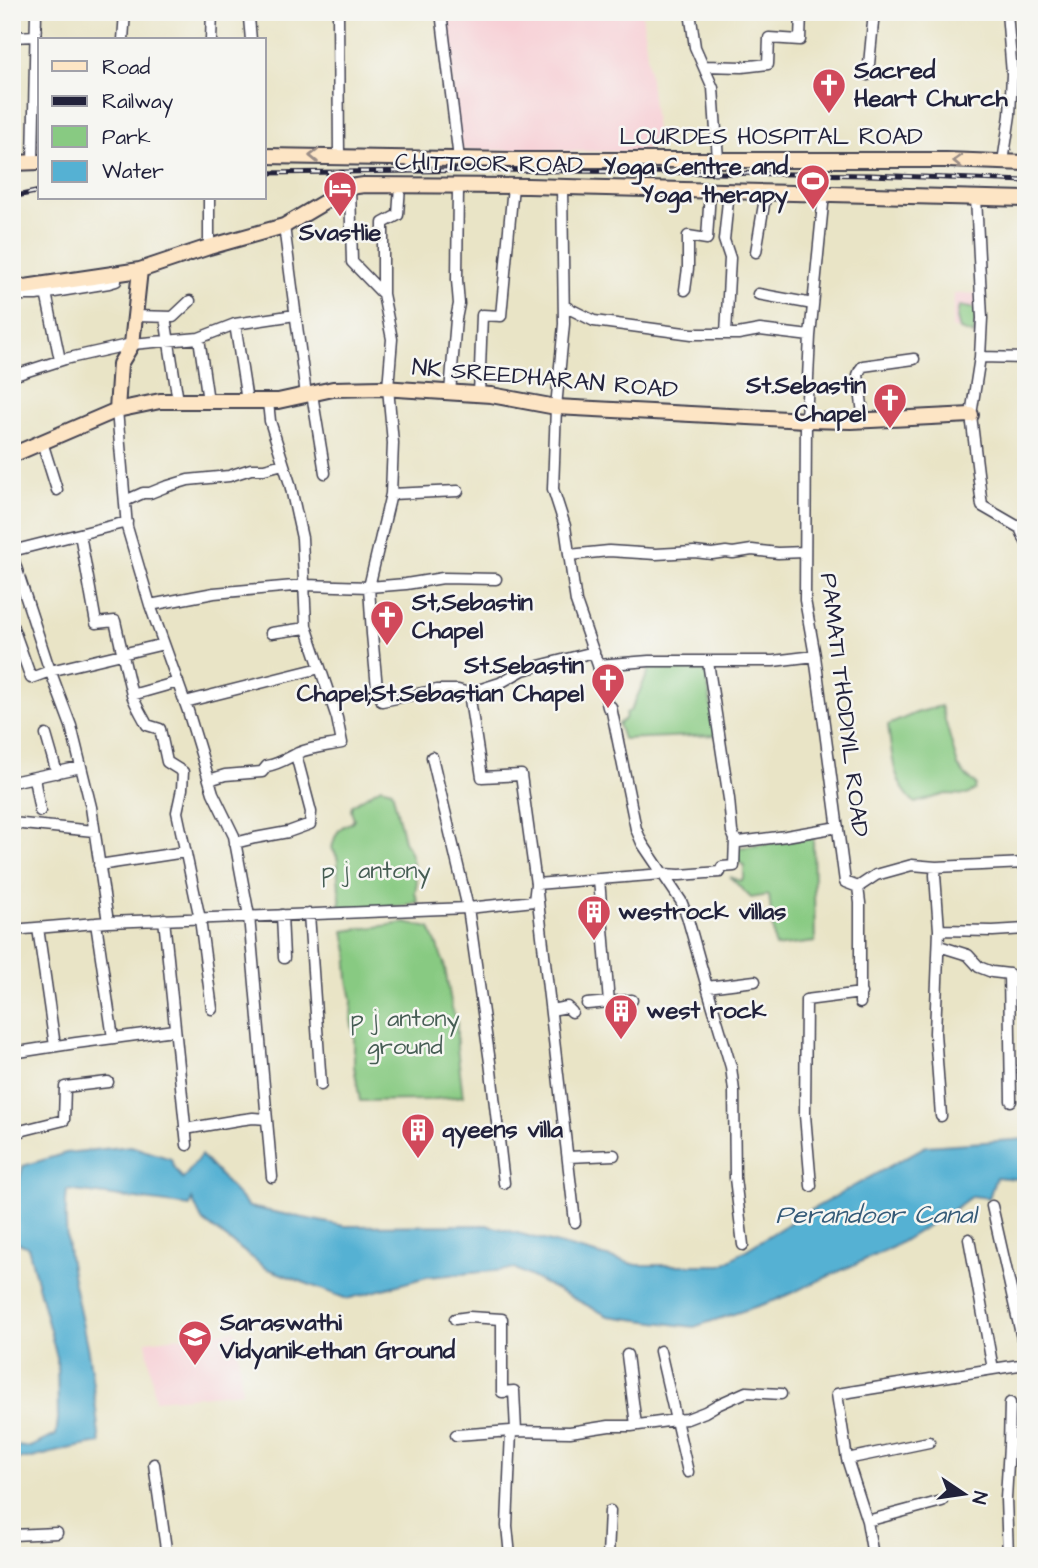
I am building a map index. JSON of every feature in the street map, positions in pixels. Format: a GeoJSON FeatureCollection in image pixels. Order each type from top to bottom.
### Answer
{"type":"FeatureCollection","features":[{"type":"Feature","properties":{"kind":"street"},"geometry":{"type":"LineString","coordinates":[[12,163],[37,162],[36,12]]}},
{"type":"Feature","properties":{"kind":"street"},"geometry":{"type":"LineString","coordinates":[[123,38],[125,12]]}},
{"type":"Feature","properties":{"kind":"street"},"geometry":{"type":"LineString","coordinates":[[211,38],[212,12]]}},
{"type":"Feature","properties":{"kind":"street"},"geometry":{"type":"LineString","coordinates":[[250,12],[251,38]]}},
{"type":"Feature","properties":{"kind":"street"},"geometry":{"type":"LineString","coordinates":[[338,12],[339,157]]}},
{"type":"Feature","properties":{"kind":"street"},"geometry":{"type":"LineString","coordinates":[[441,12],[459,159]]}},
{"type":"Feature","properties":{"kind":"street"},"geometry":{"type":"LineString","coordinates":[[690,12],[695,47],[713,89],[718,159]]}},
{"type":"Feature","properties":{"kind":"street"},"geometry":{"type":"LineString","coordinates":[[704,66],[742,67],[768,64],[769,37],[800,40],[800,12]]}},
{"type":"Feature","properties":{"kind":"street"},"geometry":{"type":"LineString","coordinates":[[868,75],[874,12]]}},
{"type":"Feature","properties":{"kind":"street"},"geometry":{"type":"LineString","coordinates":[[1003,162],[1010,115],[1012,74],[1007,12]]}},
{"type":"Feature","properties":{"kind":"street"},"geometry":{"type":"LineString","coordinates":[[12,37],[36,36]]}},
{"type":"Feature","properties":{"kind":"street"},"geometry":{"type":"LineString","coordinates":[[1012,74],[1026,73]]}},
{"type":"Feature","properties":{"kind":"street","name":"LOURDES HOSPITAL ROAD"},"geometry":{"type":"LineString","coordinates":[[266,156],[1026,163]]}},
{"type":"Feature","properties":{"kind":"street"},"geometry":{"type":"LineString","coordinates":[[400,186],[398,215],[383,223],[383,294],[392,339],[388,388],[393,443],[391,494],[369,586],[377,688],[382,701],[437,690],[469,693],[500,683],[523,670],[594,652]]}},
{"type":"Feature","properties":{"kind":"street"},"geometry":{"type":"LineString","coordinates":[[479,395],[482,315],[501,316],[513,186]]}},
{"type":"Feature","properties":{"kind":"street","name":"CHITTOOR ROAD"},"geometry":{"type":"LineString","coordinates":[[12,286],[25,287],[140,270],[284,226],[351,187],[513,186],[1026,199]]}},
{"type":"Feature","properties":{"kind":"street"},"geometry":{"type":"LineString","coordinates":[[351,187],[352,262],[383,294]]}},
{"type":"Feature","properties":{"kind":"street"},"geometry":{"type":"LineString","coordinates":[[450,393],[456,319],[460,304],[457,280],[458,187]]}},
{"type":"Feature","properties":{"kind":"street"},"geometry":{"type":"LineString","coordinates":[[562,187],[564,324],[556,407],[553,489],[565,526],[576,602],[598,665],[608,707],[611,707],[636,829],[642,843],[681,901],[731,1066],[736,1178],[743,1245]]}},
{"type":"Feature","properties":{"kind":"street"},"geometry":{"type":"LineString","coordinates":[[685,290],[688,236],[707,239],[710,191]]}},
{"type":"Feature","properties":{"kind":"street"},"geometry":{"type":"LineString","coordinates":[[726,334],[730,258],[724,240],[729,191]]}},
{"type":"Feature","properties":{"kind":"street"},"geometry":{"type":"LineString","coordinates":[[755,252],[766,192]]}},
{"type":"Feature","properties":{"kind":"street","name":"PAMATI THODIYIL ROAD"},"geometry":{"type":"LineString","coordinates":[[811,1186],[805,1115],[806,1000],[860,998],[858,887],[845,881],[805,600],[806,420],[810,336],[824,194]]}},
{"type":"Feature","properties":{"kind":"street"},"geometry":{"type":"LineString","coordinates":[[976,197],[982,318],[980,357],[971,415],[982,506],[1020,528],[1026,542]]}},
{"type":"Feature","properties":{"kind":"street"},"geometry":{"type":"LineString","coordinates":[[209,200],[209,247]]}},
{"type":"Feature","properties":{"kind":"street"},"geometry":{"type":"LineString","coordinates":[[284,226],[295,315],[325,473]]}},
{"type":"Feature","properties":{"kind":"street"},"geometry":{"type":"LineString","coordinates":[[140,270],[132,344],[120,364],[117,410],[127,522],[150,605],[185,702],[213,793],[234,836],[249,916],[272,1177]]}},
{"type":"Feature","properties":{"kind":"street"},"geometry":{"type":"LineString","coordinates":[[12,295],[46,293],[108,283],[116,281],[114,274]]}},
{"type":"Feature","properties":{"kind":"street"},"geometry":{"type":"LineString","coordinates":[[46,293],[60,360]]}},
{"type":"Feature","properties":{"kind":"street"},"geometry":{"type":"LineString","coordinates":[[758,294],[813,304]]}},
{"type":"Feature","properties":{"kind":"street"},"geometry":{"type":"LineString","coordinates":[[135,316],[173,317],[190,301]]}},
{"type":"Feature","properties":{"kind":"street"},"geometry":{"type":"LineString","coordinates":[[564,306],[594,321],[692,334],[760,330],[810,336]]}},
{"type":"Feature","properties":{"kind":"street"},"geometry":{"type":"LineString","coordinates":[[12,376],[60,360],[132,344],[199,338],[235,324],[295,315]]}},
{"type":"Feature","properties":{"kind":"street"},"geometry":{"type":"LineString","coordinates":[[165,317],[178,401]]}},
{"type":"Feature","properties":{"kind":"street"},"geometry":{"type":"LineString","coordinates":[[235,324],[247,401]]}},
{"type":"Feature","properties":{"kind":"street"},"geometry":{"type":"LineString","coordinates":[[199,338],[208,401]]}},
{"type":"Feature","properties":{"kind":"street"},"geometry":{"type":"LineString","coordinates":[[980,357],[1026,358]]}},
{"type":"Feature","properties":{"kind":"street"},"geometry":{"type":"LineString","coordinates":[[864,421],[858,375],[863,366],[914,359]]}},
{"type":"Feature","properties":{"kind":"street","name":"NK SREEDHARAN ROAD"},"geometry":{"type":"LineString","coordinates":[[12,455],[117,410],[160,401],[278,401],[333,389],[388,388],[479,395],[556,407],[806,420],[864,421],[971,415]]}},
{"type":"Feature","properties":{"kind":"street"},"geometry":{"type":"LineString","coordinates":[[209,780],[225,775],[262,772],[267,766],[296,755],[342,743],[337,718],[306,628],[302,538],[270,421],[268,401]]}},
{"type":"Feature","properties":{"kind":"street"},"geometry":{"type":"LineString","coordinates":[[42,442],[57,490]]}},
{"type":"Feature","properties":{"kind":"street"},"geometry":{"type":"LineString","coordinates":[[125,501],[188,480],[283,464]]}},
{"type":"Feature","properties":{"kind":"street"},"geometry":{"type":"LineString","coordinates":[[391,494],[458,491]]}},
{"type":"Feature","properties":{"kind":"street"},"geometry":{"type":"LineString","coordinates":[[108,922],[91,807],[71,726],[50,671],[12,553],[127,522]]}},
{"type":"Feature","properties":{"kind":"street"},"geometry":{"type":"LineString","coordinates":[[80,534],[96,623],[115,621],[136,707],[147,726],[160,729],[167,762],[183,772],[177,812],[200,919],[212,1009]]}},
{"type":"Feature","properties":{"kind":"street"},"geometry":{"type":"LineString","coordinates":[[569,555],[609,551],[656,554],[712,554],[757,550],[778,553],[805,552]]}},
{"type":"Feature","properties":{"kind":"street"},"geometry":{"type":"LineString","coordinates":[[150,605],[214,593],[305,585],[369,586],[443,578],[496,579]]}},
{"type":"Feature","properties":{"kind":"street"},"geometry":{"type":"LineString","coordinates":[[12,625],[31,678],[164,644]]}},
{"type":"Feature","properties":{"kind":"street"},"geometry":{"type":"LineString","coordinates":[[271,633],[306,628]]}},
{"type":"Feature","properties":{"kind":"street"},"geometry":{"type":"LineString","coordinates":[[598,665],[649,661],[773,661],[815,656]]}},
{"type":"Feature","properties":{"kind":"street"},"geometry":{"type":"LineString","coordinates":[[537,884],[720,872],[722,867],[734,866],[735,839],[708,662]]}},
{"type":"Feature","properties":{"kind":"street"},"geometry":{"type":"LineString","coordinates":[[185,702],[320,668]]}},
{"type":"Feature","properties":{"kind":"street"},"geometry":{"type":"LineString","coordinates":[[132,695],[178,682]]}},
{"type":"Feature","properties":{"kind":"street"},"geometry":{"type":"LineString","coordinates":[[469,693],[482,777],[521,775],[537,884],[575,1222]]}},
{"type":"Feature","properties":{"kind":"street"},"geometry":{"type":"LineString","coordinates":[[46,735],[57,773]]}},
{"type":"Feature","properties":{"kind":"street"},"geometry":{"type":"LineString","coordinates":[[235,843],[288,832],[310,824],[311,812],[296,755]]}},
{"type":"Feature","properties":{"kind":"street"},"geometry":{"type":"LineString","coordinates":[[432,757],[468,908],[504,1183]]}},
{"type":"Feature","properties":{"kind":"street"},"geometry":{"type":"LineString","coordinates":[[12,782],[81,767]]}},
{"type":"Feature","properties":{"kind":"street"},"geometry":{"type":"LineString","coordinates":[[34,778],[40,811]]}},
{"type":"Feature","properties":{"kind":"street"},"geometry":{"type":"LineString","coordinates":[[12,823],[94,831]]}},
{"type":"Feature","properties":{"kind":"street"},"geometry":{"type":"LineString","coordinates":[[735,839],[739,842],[838,827]]}},
{"type":"Feature","properties":{"kind":"street"},"geometry":{"type":"LineString","coordinates":[[99,865],[185,852]]}},
{"type":"Feature","properties":{"kind":"street"},"geometry":{"type":"LineString","coordinates":[[858,887],[876,875],[912,865],[936,867],[1026,863]]}},
{"type":"Feature","properties":{"kind":"street"},"geometry":{"type":"LineString","coordinates":[[936,867],[939,946],[935,1033],[940,1116]]}},
{"type":"Feature","properties":{"kind":"street"},"geometry":{"type":"LineString","coordinates":[[599,878],[609,1003]]}},
{"type":"Feature","properties":{"kind":"street"},"geometry":{"type":"LineString","coordinates":[[12,930],[164,919],[468,908],[534,901],[537,884]]}},
{"type":"Feature","properties":{"kind":"street"},"geometry":{"type":"LineString","coordinates":[[309,914],[321,1085]]}},
{"type":"Feature","properties":{"kind":"street"},"geometry":{"type":"LineString","coordinates":[[282,915],[284,958]]}},
{"type":"Feature","properties":{"kind":"street"},"geometry":{"type":"LineString","coordinates":[[164,919],[187,1145]]}},
{"type":"Feature","properties":{"kind":"street"},"geometry":{"type":"LineString","coordinates":[[96,923],[113,1038]]}},
{"type":"Feature","properties":{"kind":"street"},"geometry":{"type":"LineString","coordinates":[[38,928],[55,1046]]}},
{"type":"Feature","properties":{"kind":"street"},"geometry":{"type":"LineString","coordinates":[[939,930],[1026,929]]}},
{"type":"Feature","properties":{"kind":"street"},"geometry":{"type":"LineString","coordinates":[[939,946],[968,955],[979,967],[1009,974],[1011,1101]]}},
{"type":"Feature","properties":{"kind":"street"},"geometry":{"type":"LineString","coordinates":[[706,987],[755,981]]}},
{"type":"Feature","properties":{"kind":"street"},"geometry":{"type":"LineString","coordinates":[[587,1004],[632,1000]]}},
{"type":"Feature","properties":{"kind":"street"},"geometry":{"type":"LineString","coordinates":[[551,1010],[567,1007],[572,1012]]}},
{"type":"Feature","properties":{"kind":"street"},"geometry":{"type":"LineString","coordinates":[[12,1053],[174,1030]]}},
{"type":"Feature","properties":{"kind":"street"},"geometry":{"type":"LineString","coordinates":[[12,1136],[24,1130],[64,1120],[65,1087],[108,1083]]}},
{"type":"Feature","properties":{"kind":"street"},"geometry":{"type":"LineString","coordinates":[[185,1129],[253,1118],[267,1119]]}},
{"type":"Feature","properties":{"kind":"street"},"geometry":{"type":"LineString","coordinates":[[568,1157],[614,1155]]}},
{"type":"Feature","properties":{"kind":"street"},"geometry":{"type":"LineString","coordinates":[[992,1206],[1026,1356]]}},
{"type":"Feature","properties":{"kind":"street"},"geometry":{"type":"LineString","coordinates":[[969,1240],[993,1369]]}},
{"type":"Feature","properties":{"kind":"street"},"geometry":{"type":"LineString","coordinates":[[454,1319],[502,1319],[502,1392],[514,1391],[507,1526],[510,1556]]}},
{"type":"Feature","properties":{"kind":"street"},"geometry":{"type":"LineString","coordinates":[[660,1351],[688,1472]]}},
{"type":"Feature","properties":{"kind":"street"},"geometry":{"type":"LineString","coordinates":[[627,1355],[636,1425]]}},
{"type":"Feature","properties":{"kind":"street"},"geometry":{"type":"LineString","coordinates":[[873,1556],[867,1521],[847,1459],[837,1394],[1026,1364]]}},
{"type":"Feature","properties":{"kind":"street"},"geometry":{"type":"LineString","coordinates":[[456,1435],[513,1431],[570,1432],[687,1419],[746,1392],[781,1394]]}},
{"type":"Feature","properties":{"kind":"street"},"geometry":{"type":"LineString","coordinates":[[1007,1556],[1006,1499],[1010,1403]]}},
{"type":"Feature","properties":{"kind":"street"},"geometry":{"type":"LineString","coordinates":[[847,1459],[929,1441]]}},
{"type":"Feature","properties":{"kind":"street"},"geometry":{"type":"LineString","coordinates":[[154,1464],[167,1556]]}},
{"type":"Feature","properties":{"kind":"street"},"geometry":{"type":"LineString","coordinates":[[867,1521],[942,1501]]}},
{"type":"Feature","properties":{"kind":"street"},"geometry":{"type":"LineString","coordinates":[[608,1556],[610,1511]]}},
{"type":"Feature","properties":{"kind":"street"},"geometry":{"type":"LineString","coordinates":[[12,1535],[57,1533]]}},
{"type":"Feature","properties":{"kind":"shaded area"},"geometry":{"type":"Polygon","coordinates":[[[445,12],[642,12],[658,148],[634,152],[460,150],[445,12]]]}},
{"type":"Feature","properties":{"kind":"shaded area"},"geometry":{"type":"Polygon","coordinates":[[[981,293],[978,336],[952,328],[954,294],[981,293]]]}},
{"type":"Feature","properties":{"kind":"shaded area","name":"Saraswathi Vidyanikethan Ground"},"geometry":{"type":"Polygon","coordinates":[[[236,1330],[242,1392],[155,1400],[146,1341],[236,1330]]]}},
{"type":"Feature","properties":{"kind":"green space"},"geometry":{"type":"Polygon","coordinates":[[[959,306],[977,309],[974,335],[960,330],[957,318],[959,306]]]}},
{"type":"Feature","properties":{"kind":"green space"},"geometry":{"type":"Polygon","coordinates":[[[649,661],[705,666],[716,735],[623,739],[618,724],[631,710],[648,673],[649,661]]]}},
{"type":"Feature","properties":{"kind":"green space"},"geometry":{"type":"Polygon","coordinates":[[[941,706],[958,766],[976,784],[975,790],[967,795],[946,794],[915,803],[897,777],[888,725],[941,706]]]}},
{"type":"Feature","properties":{"kind":"green space","name":"p j antony"},"geometry":{"type":"Polygon","coordinates":[[[381,787],[392,790],[417,882],[415,893],[418,902],[405,906],[340,909],[338,859],[332,849],[334,840],[340,829],[354,819],[352,805],[381,787]]]}},
{"type":"Feature","properties":{"kind":"green space"},"geometry":{"type":"Polygon","coordinates":[[[813,838],[815,942],[775,947],[769,895],[751,898],[730,877],[741,881],[744,878],[744,866],[738,861],[737,848],[813,838]]]}},
{"type":"Feature","properties":{"kind":"green space","name":"p j antony ground"},"geometry":{"type":"Polygon","coordinates":[[[405,923],[430,928],[444,963],[457,1023],[463,1096],[427,1100],[360,1101],[354,1066],[352,1000],[347,964],[349,957],[344,931],[405,923]]]}},
{"type":"Feature","properties":{"kind":"water","name":"Perandoor Canal"},"geometry":{"type":"Polygon","coordinates":[[[1026,1139],[1026,1180],[996,1177],[989,1198],[972,1196],[893,1247],[776,1300],[694,1327],[608,1316],[516,1269],[427,1277],[347,1299],[266,1268],[202,1220],[192,1199],[190,1206],[67,1190],[68,1249],[89,1358],[100,1443],[28,1459],[12,1459],[12,1446],[30,1447],[56,1435],[58,1419],[57,1358],[28,1247],[12,1240],[12,1211],[23,1166],[66,1153],[131,1146],[171,1159],[183,1179],[201,1155],[249,1207],[344,1226],[487,1225],[637,1265],[722,1265],[802,1215],[926,1146],[1026,1139]]]}},
{"type":"Feature","properties":{"kind":"railway"},"geometry":{"type":"LineString","coordinates":[[266,173],[493,170],[870,175],[1026,181]]}},
{"type":"Feature","properties":{"kind":"railway"},"geometry":{"type":"LineString","coordinates":[[12,197],[38,191]]}},
{"type":"Feature","properties":{"kind":"place","name":"Sacred Heart Church"},"geometry":{"type":"Point","coordinates":[829,115]}},
{"type":"Feature","properties":{"kind":"place","name":"Yoga Centre and Yoga therapy"},"geometry":{"type":"Point","coordinates":[813,211]}},
{"type":"Feature","properties":{"kind":"place","name":"Svastlie"},"geometry":{"type":"Point","coordinates":[340,218]}},
{"type":"Feature","properties":{"kind":"place","name":"St.Sebastin Chapel"},"geometry":{"type":"Point","coordinates":[890,430]}},
{"type":"Feature","properties":{"kind":"place","name":"St,Sebastin Chapel"},"geometry":{"type":"Point","coordinates":[387,647]}},
{"type":"Feature","properties":{"kind":"place","name":"St.Sebastin Chapel;St.Sebastian Chapel"},"geometry":{"type":"Point","coordinates":[608,710]}},
{"type":"Feature","properties":{"kind":"place","name":"westrock villas"},"geometry":{"type":"Point","coordinates":[594,942]}},
{"type":"Feature","properties":{"kind":"place","name":"west rock"},"geometry":{"type":"Point","coordinates":[621,1041]}},
{"type":"Feature","properties":{"kind":"place","name":"qyeens villa"},"geometry":{"type":"Point","coordinates":[418,1160]}},
{"type":"Feature","properties":{"kind":"place","name":"Saraswathi Vidyanikethan Ground"},"geometry":{"type":"Point","coordinates":[195,1367]}}]}
